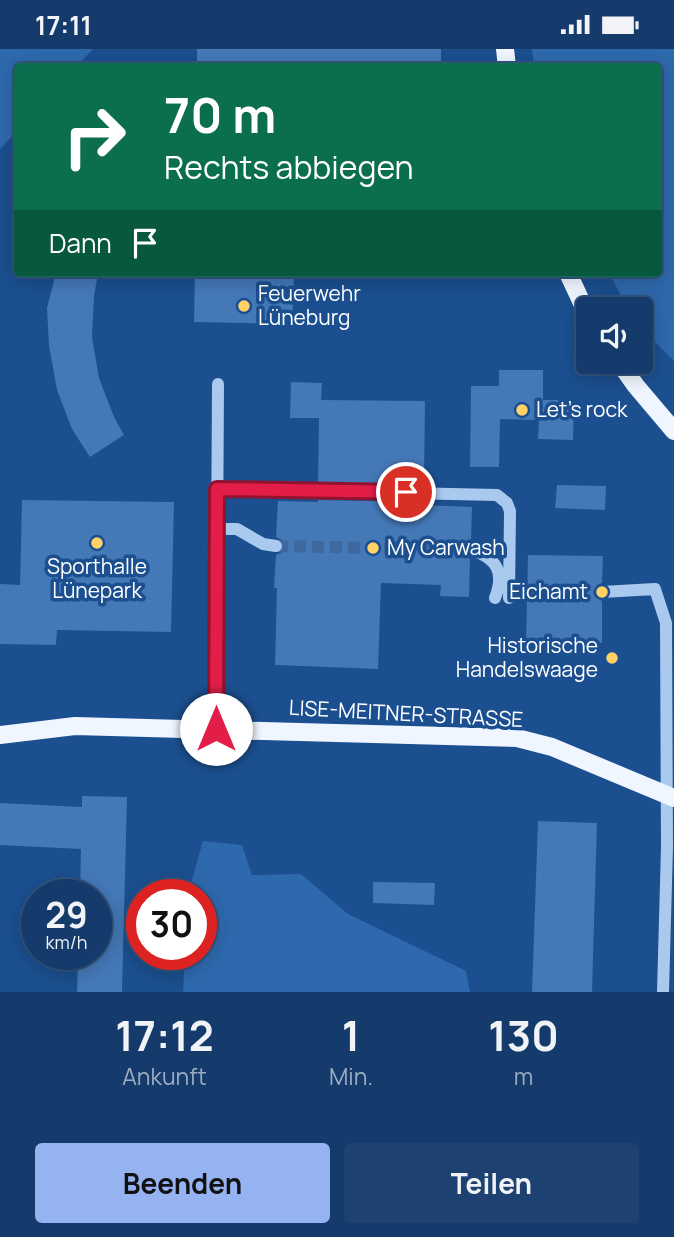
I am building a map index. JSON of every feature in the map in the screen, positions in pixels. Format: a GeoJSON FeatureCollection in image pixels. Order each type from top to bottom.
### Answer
{"type":"FeatureCollection","features":[{"type":"Feature","properties":{"kind":"main road"},"geometry":{"type":"LineString","coordinates":[[570,277],[579,297]]}},
{"type":"Feature","properties":{"kind":"main road"},"geometry":{"type":"LineString","coordinates":[[627,374],[674,432]]}},
{"type":"Feature","properties":{"kind":"main road","name":"LISE-MEITNER-STRASSE"},"geometry":{"type":"LineString","coordinates":[[0,735],[75,726],[517,738],[552,747],[670,797]]}},
{"type":"Feature","properties":{"kind":"street"},"geometry":{"type":"LineString","coordinates":[[216,729],[218,383]]}},
{"type":"Feature","properties":{"kind":"street"},"geometry":{"type":"LineString","coordinates":[[217,489],[497,495],[508,503],[510,511],[509,598]]}},
{"type":"Feature","properties":{"kind":"street"},"geometry":{"type":"LineString","coordinates":[[217,529],[237,530],[263,544],[276,546]]}},
{"type":"Feature","properties":{"kind":"street"},"geometry":{"type":"LineString","coordinates":[[471,550],[489,556],[499,571],[499,587],[495,598]]}},
{"type":"Feature","properties":{"kind":"street"},"geometry":{"type":"LineString","coordinates":[[602,592],[655,589],[666,623],[670,797],[663,992]]}},
{"type":"Feature","properties":{"kind":"shaded area"},"geometry":{"type":"Polygon","coordinates":[[[0,49],[93,49],[80,63],[14,63],[14,134],[0,149],[0,49]]]}},
{"type":"Feature","properties":{"kind":"shaded area"},"geometry":{"type":"Polygon","coordinates":[[[532,49],[674,49],[674,361],[653,340],[653,297],[622,297],[611,277],[662,277],[662,63],[534,63],[532,49]]]}},
{"type":"Feature","properties":{"kind":"shaded area"},"geometry":{"type":"Polygon","coordinates":[[[203,841],[242,845],[252,875],[301,874],[348,914],[466,971],[470,992],[183,992],[184,970],[217,970],[217,879],[192,879],[203,841]]]}},
{"type":"Feature","properties":{"kind":"building"},"geometry":{"type":"Polygon","coordinates":[[[197,49],[441,49],[441,63],[197,63],[197,49]]]}},
{"type":"Feature","properties":{"kind":"building"},"geometry":{"type":"Polygon","coordinates":[[[55,277],[97,277],[92,338],[99,378],[124,435],[90,457],[72,429],[57,390],[49,346],[47,308],[55,277]]]}},
{"type":"Feature","properties":{"kind":"building","name":"Feuerwehr Lüneburg"},"geometry":{"type":"Polygon","coordinates":[[[195,277],[294,277],[292,324],[194,322],[195,277]]]}},
{"type":"Feature","properties":{"kind":"building","name":"Let’s rock"},"geometry":{"type":"Polygon","coordinates":[[[499,370],[543,370],[543,400],[574,400],[573,440],[538,439],[539,420],[500,419],[499,467],[470,467],[471,386],[499,386],[499,370]]]}},
{"type":"Feature","properties":{"kind":"building"},"geometry":{"type":"Polygon","coordinates":[[[291,382],[322,383],[321,400],[425,401],[424,485],[318,482],[319,418],[290,418],[291,382]]]}},
{"type":"Feature","properties":{"kind":"building"},"geometry":{"type":"Polygon","coordinates":[[[557,485],[606,486],[605,510],[555,508],[557,485]]]}},
{"type":"Feature","properties":{"kind":"building","name":"Sporthalle Lünepark"},"geometry":{"type":"Polygon","coordinates":[[[22,500],[174,502],[171,632],[57,630],[56,645],[0,644],[0,584],[20,585],[22,500]]]}},
{"type":"Feature","properties":{"kind":"building","name":"My Carwash"},"geometry":{"type":"Polygon","coordinates":[[[278,501],[424,502],[423,505],[472,507],[471,541],[465,544],[462,551],[470,559],[469,597],[440,596],[441,585],[381,583],[378,669],[275,665],[276,555],[285,547],[282,540],[276,537],[278,501]]]}},
{"type":"Feature","properties":{"kind":"building"},"geometry":{"type":"Polygon","coordinates":[[[528,555],[603,556],[602,583],[597,585],[593,592],[595,597],[602,601],[602,643],[526,642],[528,555]]]}},
{"type":"Feature","properties":{"kind":"building"},"geometry":{"type":"Polygon","coordinates":[[[82,796],[127,797],[122,992],[77,992],[78,970],[112,970],[112,879],[80,879],[81,849],[0,845],[0,803],[82,807],[82,796]]]}},
{"type":"Feature","properties":{"kind":"building"},"geometry":{"type":"Polygon","coordinates":[[[538,821],[597,823],[592,992],[532,992],[538,821]]]}},
{"type":"Feature","properties":{"kind":"building"},"geometry":{"type":"Polygon","coordinates":[[[373,882],[435,883],[434,905],[373,903],[373,882]]]}},
{"type":"Feature","properties":{"kind":"tunnel"},"geometry":{"type":"LineString","coordinates":[[276,546],[471,550]]}},
{"type":"Feature","properties":{"kind":"place","name":"Feuerwehr Lüneburg"},"geometry":{"type":"Point","coordinates":[244,306]}},
{"type":"Feature","properties":{"kind":"place","name":"Let’s rock"},"geometry":{"type":"Point","coordinates":[522,410]}},
{"type":"Feature","properties":{"kind":"place","name":"Sporthalle Lünepark"},"geometry":{"type":"Point","coordinates":[97,543]}},
{"type":"Feature","properties":{"kind":"place","name":"My Carwash"},"geometry":{"type":"Point","coordinates":[373,548]}},
{"type":"Feature","properties":{"kind":"place","name":"Eichamt"},"geometry":{"type":"Point","coordinates":[602,592]}},
{"type":"Feature","properties":{"kind":"place","name":"Historische Handelswaage"},"geometry":{"type":"Point","coordinates":[612,658]}},
{"type":"Feature","properties":{"kind":"route"},"geometry":{"type":"LineString","coordinates":[[216,729],[217,489],[406,492]]}}]}
